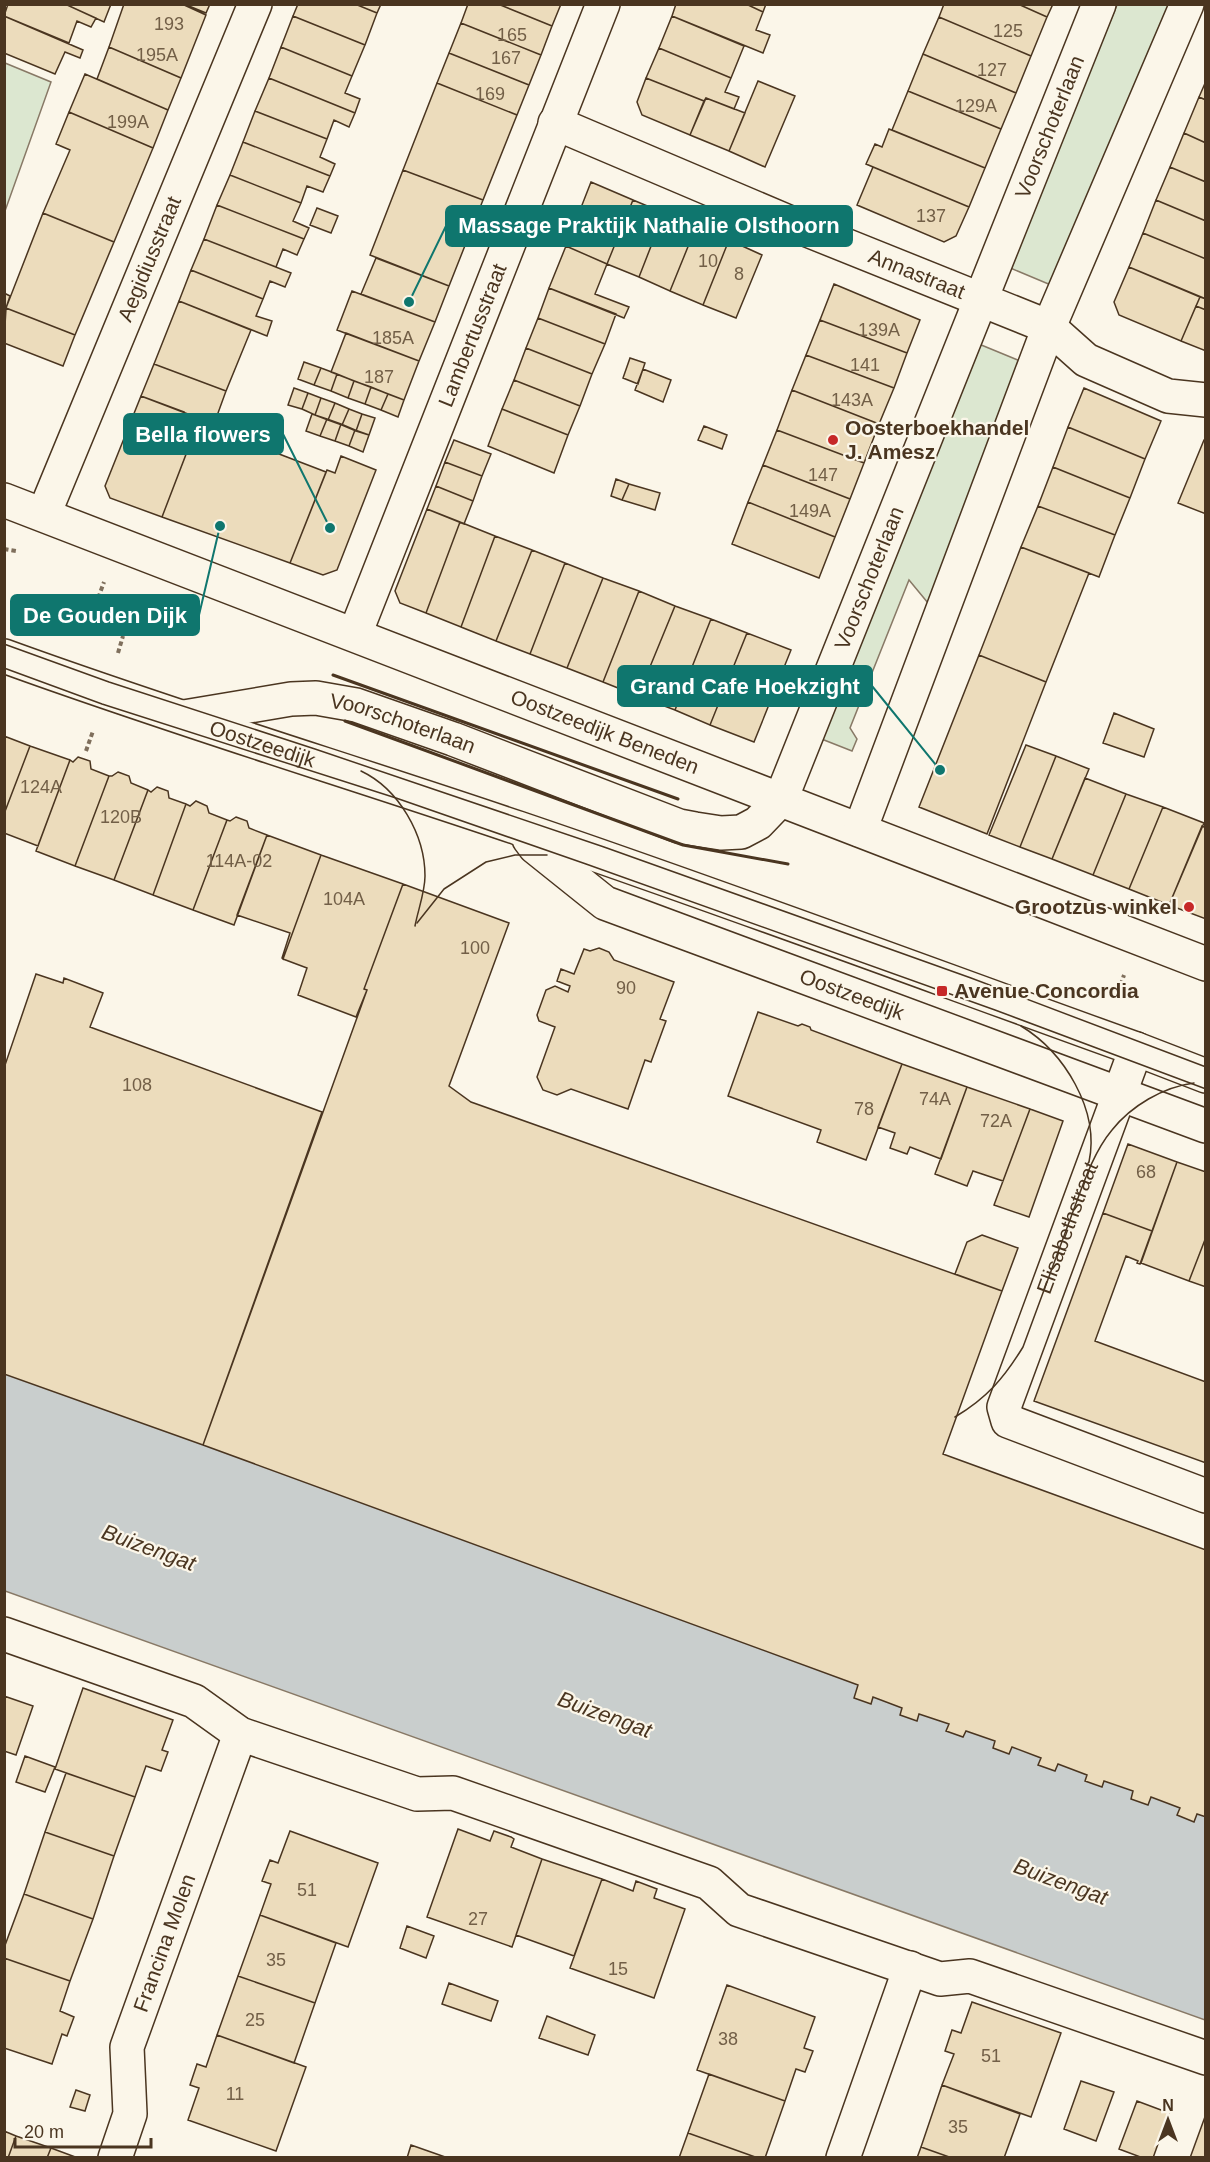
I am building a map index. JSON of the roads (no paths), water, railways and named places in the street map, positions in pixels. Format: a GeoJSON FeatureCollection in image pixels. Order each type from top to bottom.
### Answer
{"type":"FeatureCollection","features":[{"type":"Feature","properties":{"kind":"street","name":"Aegidiusstraat"},"geometry":{"type":"LineString","coordinates":[[44,514],[255,4]]}},
{"type":"Feature","properties":{"kind":"street","name":"Lambertusstraat"},"geometry":{"type":"LineString","coordinates":[[355,634],[603,4]]}},
{"type":"Feature","properties":{"kind":"street","name":"Voorschoterlaan"},"geometry":{"type":"LineString","coordinates":[[184,717],[291,699],[316,698],[356,705],[453,739],[679,826],[695,830],[741,832],[758,823],[781,799],[1099,4]]}},
{"type":"Feature","properties":{"kind":"street"},"geometry":{"type":"LineString","coordinates":[[860,830],[1049,327],[1187,4]]}},
{"type":"Feature","properties":{"kind":"street","name":"Annastraat"},"geometry":{"type":"LineString","coordinates":[[555,123],[800,227],[1049,327],[1086,360],[1168,396],[1206,400]]}},
{"type":"Feature","properties":{"kind":"street","name":"Oostzeedijk Beneden"},"geometry":{"type":"LineString","coordinates":[[4,500],[1206,964]]}},
{"type":"Feature","properties":{"kind":"street","name":"Oostzeedijk"},"geometry":{"type":"LineString","coordinates":[[4,656],[105,693],[520,829],[1206,1076]]}},
{"type":"Feature","properties":{"kind":"street","name":"Oostzeedijk"},"geometry":{"type":"LineString","coordinates":[[520,829],[535,847],[605,903],[1206,1126]]}},
{"type":"Feature","properties":{"kind":"street","name":"Elisabethstraat"},"geometry":{"type":"LineString","coordinates":[[1136,1049],[1004,1407],[1008,1421],[1206,1496]]}},
{"type":"Feature","properties":{"kind":"street"},"geometry":{"type":"LineString","coordinates":[[4,1634],[194,1701],[240,1734],[417,1794],[453,1793],[709,1883],[739,1910],[940,1978],[970,1976],[1206,2058]]}},
{"type":"Feature","properties":{"kind":"street","name":"Francina Molen"},"geometry":{"type":"LineString","coordinates":[[115,2157],[130,2114],[127,2047],[240,1734]]}},
{"type":"Feature","properties":{"kind":"street"},"geometry":{"type":"LineString","coordinates":[[843,2157],[909,1968]]}},
{"type":"Feature","properties":{"kind":"water","name":"Buizengat"},"geometry":{"type":"Polygon","coordinates":[[[5,1362],[1205,1810],[1205,2020],[5,1591],[5,1362]]]}},
{"type":"Feature","properties":{"kind":"tram line"},"geometry":{"type":"LineString","coordinates":[[4,644],[109,682],[604,847],[971,978],[1206,1067]]}},
{"type":"Feature","properties":{"kind":"tram line"},"geometry":{"type":"LineString","coordinates":[[4,668],[102,704],[396,798],[586,864],[995,1010],[1206,1089]]}},
{"type":"Feature","properties":{"kind":"tram line"},"geometry":{"type":"LineString","coordinates":[[361,771],[375,779],[398,801],[415,830],[424,860],[425,876],[415,926]]}},
{"type":"Feature","properties":{"kind":"tram line"},"geometry":{"type":"LineString","coordinates":[[417,923],[444,889],[486,862],[515,855],[547,855]]}},
{"type":"Feature","properties":{"kind":"tram line"},"geometry":{"type":"LineString","coordinates":[[1021,1026],[1051,1051],[1075,1084],[1084,1103],[1089,1122],[1091,1142],[1089,1162]]}},
{"type":"Feature","properties":{"kind":"tram line"},"geometry":{"type":"LineString","coordinates":[[955,1417],[994,1386],[1023,1347],[1093,1160],[1105,1139],[1128,1113],[1148,1099],[1159,1093],[1194,1083]]}},
{"type":"Feature","properties":{"kind":"place","name":"Massage Praktijk Nathalie Olsthoorn"},"geometry":{"type":"Point","coordinates":[409,302]}},
{"type":"Feature","properties":{"kind":"place","name":"Oosterboekhandel J. Amesz"},"geometry":{"type":"Point","coordinates":[833,440]}},
{"type":"Feature","properties":{"kind":"place","name":"De Gouden Dijk"},"geometry":{"type":"Point","coordinates":[220,526]}},
{"type":"Feature","properties":{"kind":"place","name":"Bella flowers"},"geometry":{"type":"Point","coordinates":[330,528]}},
{"type":"Feature","properties":{"kind":"place","name":"Grand Cafe Hoekzight"},"geometry":{"type":"Point","coordinates":[940,770]}},
{"type":"Feature","properties":{"kind":"place","name":"Grootzus winkel"},"geometry":{"type":"Point","coordinates":[1189,907]}},
{"type":"Feature","properties":{"kind":"place","name":"Avenue Concordia"},"geometry":{"type":"Point","coordinates":[942,991]}}]}
